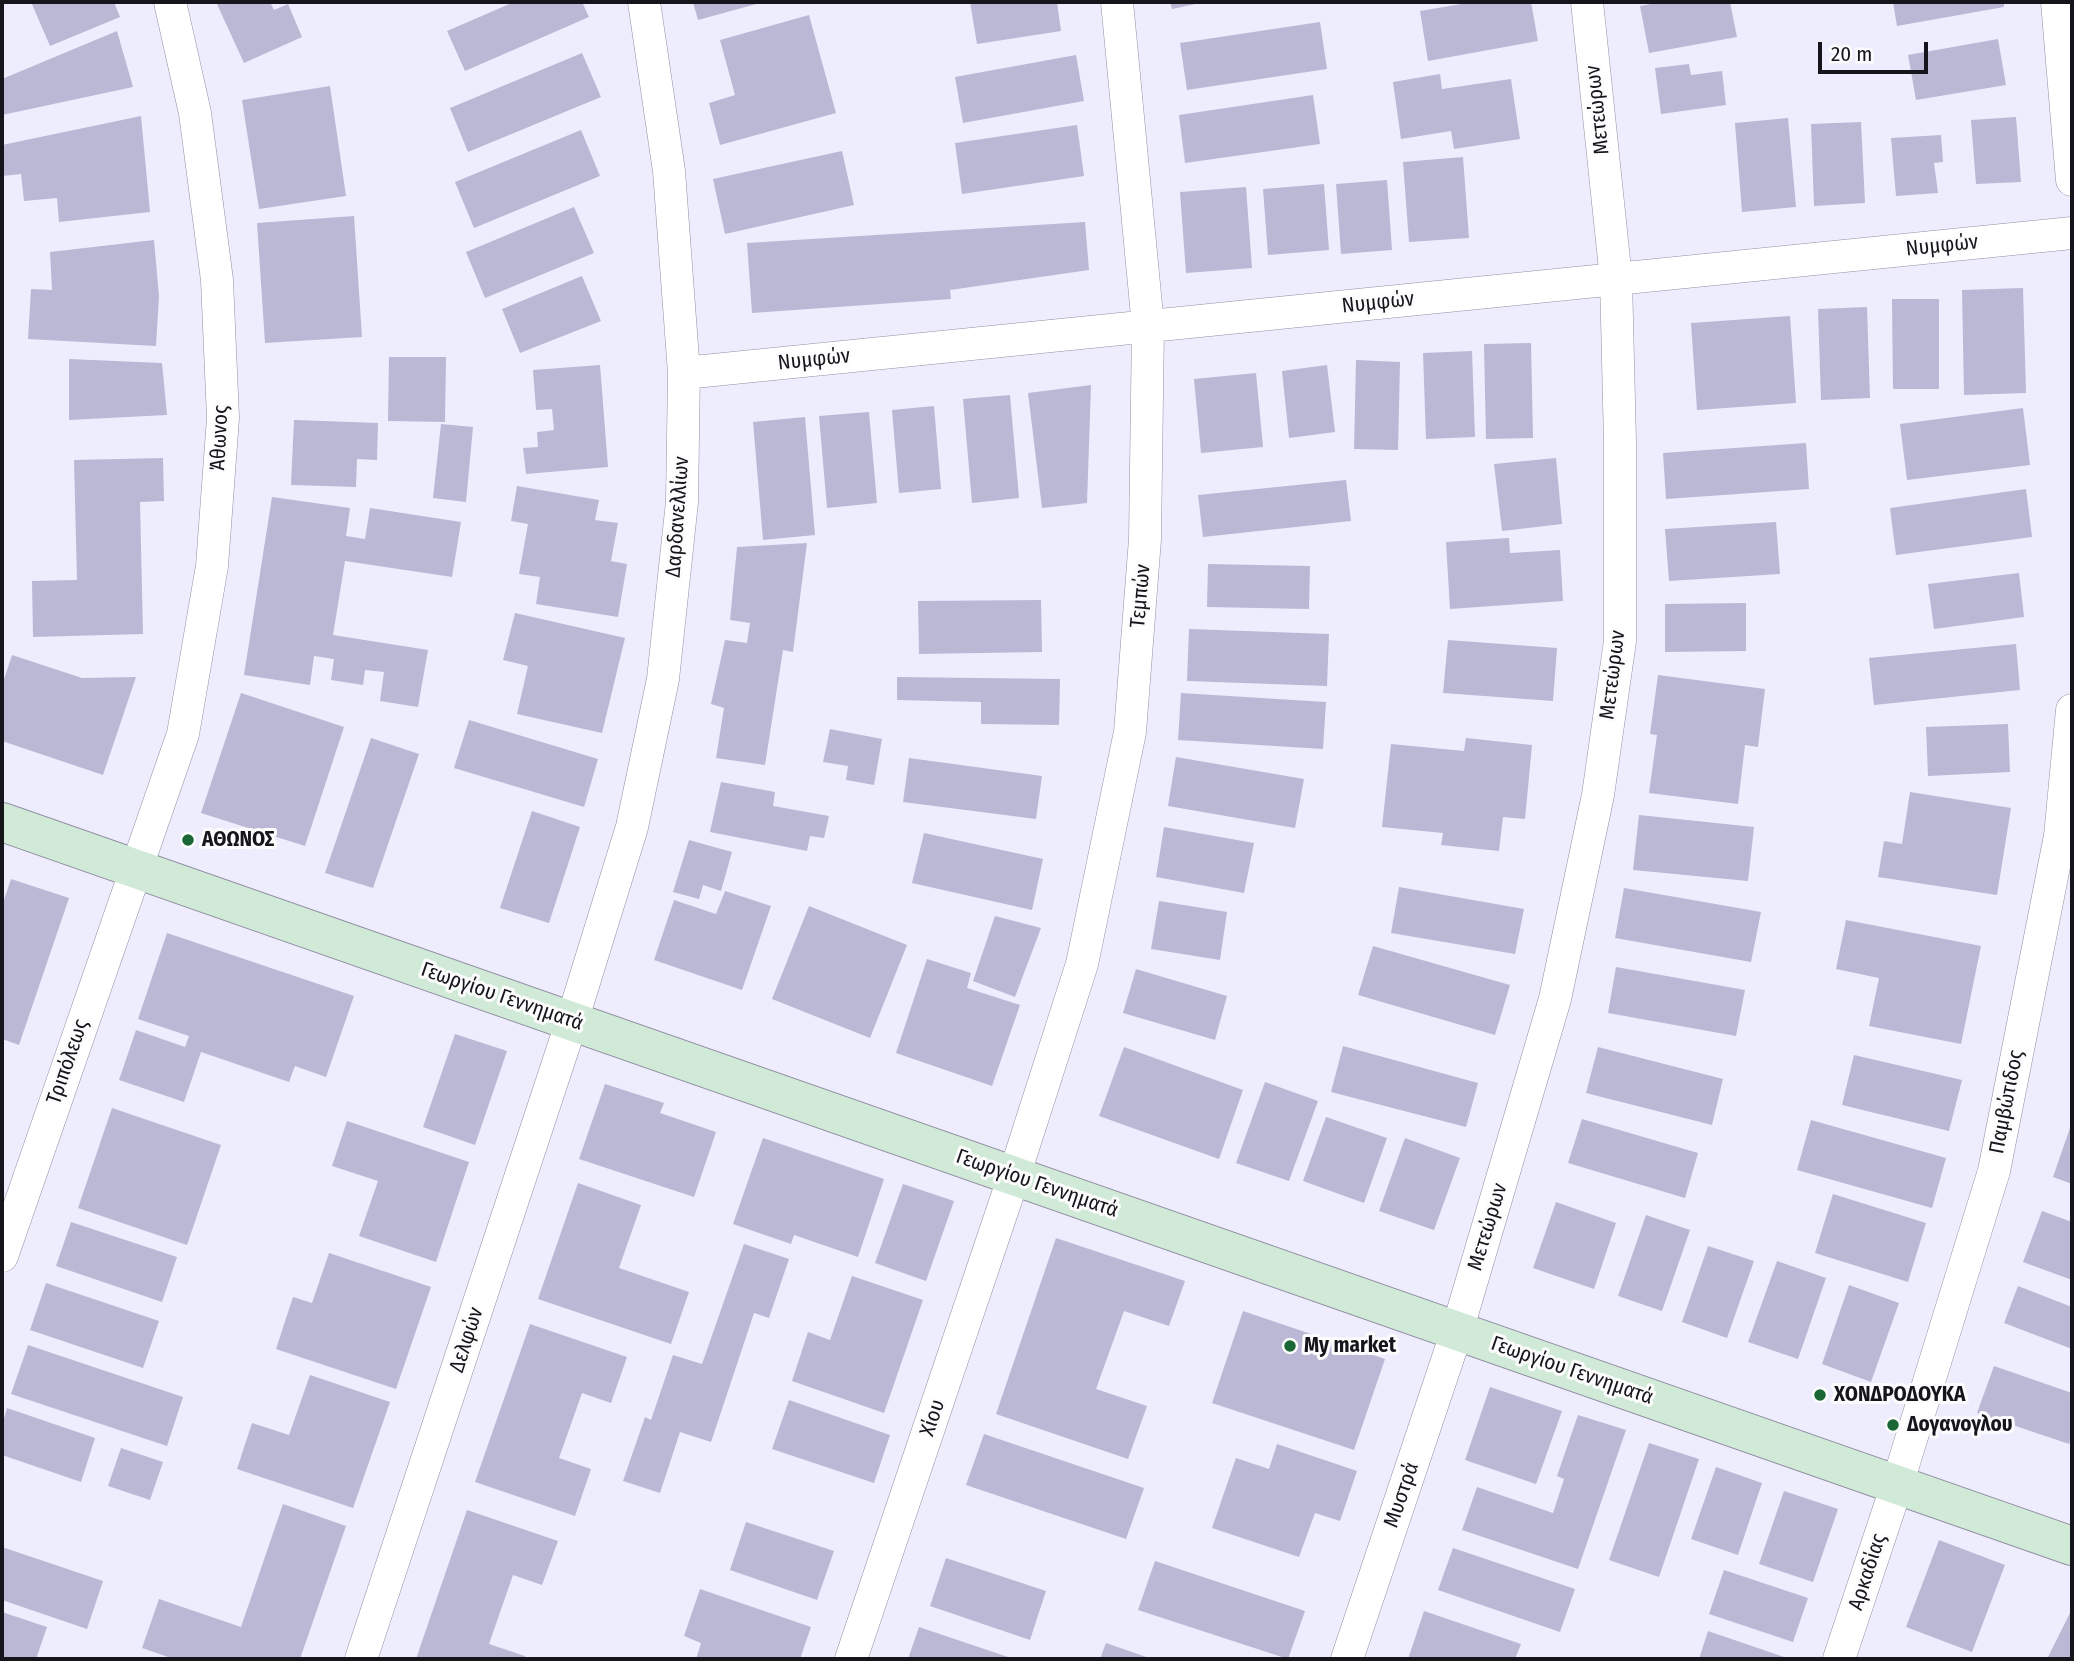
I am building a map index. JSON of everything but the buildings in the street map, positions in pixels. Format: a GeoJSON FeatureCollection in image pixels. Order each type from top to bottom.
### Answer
{"type":"FeatureCollection","features":[{"type":"Feature","properties":{"kind":"street","name":"Άθωνος"},"geometry":{"type":"LineString","coordinates":[[134,868],[183,734],[212,566],[223,418],[217,280],[195,113],[170,2]]}},
{"type":"Feature","properties":{"kind":"street","name":"Δαρδανελλίων"},"geometry":{"type":"LineString","coordinates":[[572,1021],[632,827],[663,678],[682,502],[684,373],[668,171],[644,2]]}},
{"type":"Feature","properties":{"kind":"street","name":"Τεμπών"},"geometry":{"type":"LineString","coordinates":[[1014,1176],[1082,964],[1130,733],[1145,539],[1148,326],[1117,2]]}},
{"type":"Feature","properties":{"kind":"street","name":"Μετεώρων"},"geometry":{"type":"LineString","coordinates":[[1457,1331],[1555,999],[1598,794],[1620,641],[1620,442],[1616,279],[1587,2]]}},
{"type":"Feature","properties":{"kind":"street"},"geometry":{"type":"LineString","coordinates":[[2057,2],[2072,180]]}},
{"type":"Feature","properties":{"kind":"street","name":"Νυμφών"},"geometry":{"type":"LineString","coordinates":[[684,373],[2072,233]]}},
{"type":"Feature","properties":{"kind":"street","name":"Παμβώτιδος"},"geometry":{"type":"LineString","coordinates":[[1897,1485],[1994,1171],[2060,836],[2072,710]]}},
{"type":"Feature","properties":{"kind":"street","name":"Γεωργίου Γεννηματά"},"geometry":{"type":"LineString","coordinates":[[2,822],[2072,1546]]}},
{"type":"Feature","properties":{"kind":"street","name":"Τριπόλεως"},"geometry":{"type":"LineString","coordinates":[[2,1256],[134,868]]}},
{"type":"Feature","properties":{"kind":"street","name":"Δελφών"},"geometry":{"type":"LineString","coordinates":[[361,1659],[572,1021]]}},
{"type":"Feature","properties":{"kind":"street","name":"Χίου"},"geometry":{"type":"LineString","coordinates":[[851,1659],[1014,1176]]}},
{"type":"Feature","properties":{"kind":"street","name":"Μυστρά"},"geometry":{"type":"LineString","coordinates":[[1347,1659],[1457,1331]]}},
{"type":"Feature","properties":{"kind":"street","name":"Αρκαδίας"},"geometry":{"type":"LineString","coordinates":[[1839,1659],[1897,1485]]}},
{"type":"Feature","properties":{"kind":"place","name":"ΑΘΩΝΟΣ"},"geometry":{"type":"Point","coordinates":[188,840]}},
{"type":"Feature","properties":{"kind":"place","name":"My market"},"geometry":{"type":"Point","coordinates":[1290,1346]}},
{"type":"Feature","properties":{"kind":"place","name":"ΧΟΝΔΡΟΔΟΥΚΑ"},"geometry":{"type":"Point","coordinates":[1820,1395]}},
{"type":"Feature","properties":{"kind":"place","name":"Δογανογλου"},"geometry":{"type":"Point","coordinates":[1893,1425]}}]}
